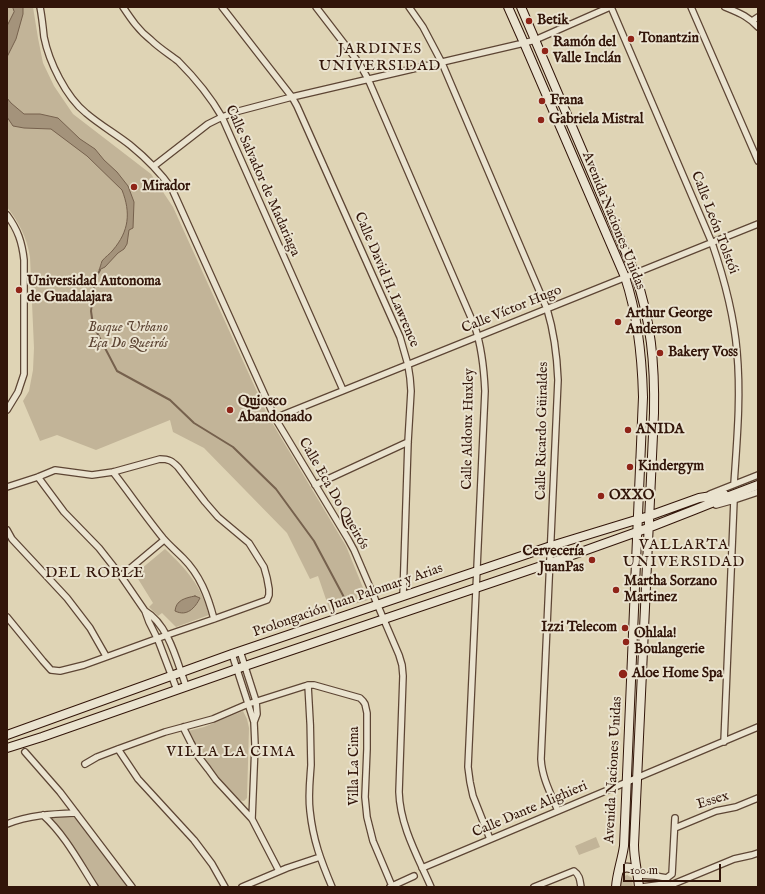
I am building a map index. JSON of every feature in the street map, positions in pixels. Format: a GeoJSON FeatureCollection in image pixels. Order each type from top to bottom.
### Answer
{"type":"FeatureCollection","features":[{"type":"Feature","properties":{"kind":"street","name":"Calle Eca Do Queirós"},"geometry":{"type":"LineString","coordinates":[[40,7],[44,38],[51,61],[67,91],[85,113],[130,145],[154,166],[172,189],[275,418],[348,539],[398,655],[402,670],[399,792],[401,811],[406,830],[431,887]]}},
{"type":"Feature","properties":{"kind":"street","name":"Calle Salvador de Madariaga"},"geometry":{"type":"LineString","coordinates":[[123,7],[138,28],[149,39],[177,61],[192,76],[210,98],[222,117],[343,390]]}},
{"type":"Feature","properties":{"kind":"street","name":"Calle David H. Lawrence"},"geometry":{"type":"LineString","coordinates":[[222,7],[292,97],[400,337],[408,365],[411,391],[403,596]]}},
{"type":"Feature","properties":{"kind":"street","name":"Calle Aldoux Huxley"},"geometry":{"type":"LineString","coordinates":[[316,7],[359,63],[368,79],[478,336],[485,391],[468,767],[473,796],[490,839]]}},
{"type":"Feature","properties":{"kind":"street","name":"Calle Ricardo Güiraldes"},"geometry":{"type":"LineString","coordinates":[[409,7],[423,27],[442,63],[547,308],[552,325],[558,362],[558,380],[541,759],[546,782],[558,811]]}},
{"type":"Feature","properties":{"kind":"street","name":"Avenida Naciones Unidas"},"geometry":{"type":"LineString","coordinates":[[508,7],[625,277],[633,303],[638,327],[641,352],[643,397],[624,846],[616,887]]}},
{"type":"Feature","properties":{"kind":"street","name":"Avenida Naciones Unidas"},"geometry":{"type":"LineString","coordinates":[[521,7],[635,274],[642,294],[650,335],[654,370],[654,413],[634,845],[634,859],[639,887]]}},
{"type":"Feature","properties":{"kind":"street"},"geometry":{"type":"LineString","coordinates":[[154,166],[203,128],[222,117],[239,111],[292,97],[536,40],[610,7]]}},
{"type":"Feature","properties":{"kind":"street","name":"Calle León Tolstói"},"geometry":{"type":"LineString","coordinates":[[610,7],[712,243],[723,274],[732,314],[737,352],[739,393],[734,484]]}},
{"type":"Feature","properties":{"kind":"street"},"geometry":{"type":"LineString","coordinates":[[691,7],[758,161]]}},
{"type":"Feature","properties":{"kind":"street"},"geometry":{"type":"LineString","coordinates":[[725,7],[744,15],[758,27]]}},
{"type":"Feature","properties":{"kind":"street"},"geometry":{"type":"LineString","coordinates":[[752,21],[758,17]]}},
{"type":"Feature","properties":{"kind":"street"},"geometry":{"type":"LineString","coordinates":[[7,215],[20,237],[24,260],[24,374],[18,392],[7,410]]}},
{"type":"Feature","properties":{"kind":"street","name":"Calle Víctor Hugo"},"geometry":{"type":"LineString","coordinates":[[275,418],[758,224]]}},
{"type":"Feature","properties":{"kind":"street"},"geometry":{"type":"LineString","coordinates":[[315,485],[408,442]]}},
{"type":"Feature","properties":{"kind":"street"},"geometry":{"type":"LineString","coordinates":[[7,487],[55,470],[92,475],[113,472],[168,459],[178,467],[218,517],[249,543],[264,567],[270,589],[267,600],[84,665],[60,671],[51,670],[7,617]]}},
{"type":"Feature","properties":{"kind":"street"},"geometry":{"type":"LineString","coordinates":[[113,472],[164,540],[183,558],[199,578],[210,602],[214,619]]}},
{"type":"Feature","properties":{"kind":"street"},"geometry":{"type":"LineString","coordinates":[[699,498],[758,475]]}},
{"type":"Feature","properties":{"kind":"street"},"geometry":{"type":"LineString","coordinates":[[38,477],[64,512],[99,548],[121,576],[145,611],[158,639],[177,690]]}},
{"type":"Feature","properties":{"kind":"street","name":"Prolongación Juan Palomar y Arias"},"geometry":{"type":"LineString","coordinates":[[7,734],[236,652],[551,546],[638,520],[699,498],[721,495],[758,481]]}},
{"type":"Feature","properties":{"kind":"street","name":"Prolongación Juan Palomar y Arias"},"geometry":{"type":"LineString","coordinates":[[7,748],[241,667],[550,563],[648,528],[758,485]]}},
{"type":"Feature","properties":{"kind":"street"},"geometry":{"type":"LineString","coordinates":[[694,510],[734,500],[758,492]]}},
{"type":"Feature","properties":{"kind":"street"},"geometry":{"type":"LineString","coordinates":[[724,742],[734,500]]}},
{"type":"Feature","properties":{"kind":"street"},"geometry":{"type":"LineString","coordinates":[[7,530],[12,539],[67,598],[90,628],[106,656]]}},
{"type":"Feature","properties":{"kind":"street"},"geometry":{"type":"LineString","coordinates":[[121,576],[164,540]]}},
{"type":"Feature","properties":{"kind":"street"},"geometry":{"type":"LineString","coordinates":[[145,611],[152,615],[168,635],[186,686]]}},
{"type":"Feature","properties":{"kind":"street"},"geometry":{"type":"LineString","coordinates":[[236,652],[256,701],[257,714],[254,722]]}},
{"type":"Feature","properties":{"kind":"street"},"geometry":{"type":"LineString","coordinates":[[241,667],[248,704],[254,722],[252,819]]}},
{"type":"Feature","properties":{"kind":"street"},"geometry":{"type":"LineString","coordinates":[[308,685],[311,732],[309,809],[320,857],[332,887]]}},
{"type":"Feature","properties":{"kind":"street","name":"Villa La Cima"},"geometry":{"type":"LineString","coordinates":[[86,764],[96,757],[118,749],[213,718],[256,701],[308,685],[314,685],[356,696],[363,700],[367,713],[366,807],[367,817],[374,841],[391,886],[414,876]]}},
{"type":"Feature","properties":{"kind":"street"},"geometry":{"type":"LineString","coordinates":[[183,727],[198,756],[216,780],[252,819],[279,871]]}},
{"type":"Feature","properties":{"kind":"street","name":"Calle Dante Alighieri"},"geometry":{"type":"LineString","coordinates":[[422,868],[758,728]]}},
{"type":"Feature","properties":{"kind":"street"},"geometry":{"type":"LineString","coordinates":[[118,749],[138,779],[194,840],[212,864],[225,887]]}},
{"type":"Feature","properties":{"kind":"street"},"geometry":{"type":"LineString","coordinates":[[25,752],[60,792],[132,887]]}},
{"type":"Feature","properties":{"kind":"street","name":"Essex"},"geometry":{"type":"LineString","coordinates":[[675,828],[716,811],[736,807],[758,798]]}},
{"type":"Feature","properties":{"kind":"street"},"geometry":{"type":"LineString","coordinates":[[7,824],[18,820],[43,815],[76,813]]}},
{"type":"Feature","properties":{"kind":"street"},"geometry":{"type":"LineString","coordinates":[[43,815],[53,824],[95,887]]}},
{"type":"Feature","properties":{"kind":"street"},"geometry":{"type":"LineString","coordinates":[[619,870],[629,867],[637,873],[667,878],[671,876],[676,818]]}},
{"type":"Feature","properties":{"kind":"street"},"geometry":{"type":"LineString","coordinates":[[642,887],[665,884],[670,886],[734,859],[758,853]]}},
{"type":"Feature","properties":{"kind":"street"},"geometry":{"type":"LineString","coordinates":[[242,887],[279,871],[320,857]]}},
{"type":"Feature","properties":{"kind":"street"},"geometry":{"type":"LineString","coordinates":[[534,887],[571,871],[576,872],[579,876],[581,887]]}},
{"type":"Feature","properties":{"kind":"green space","name":"Bosque Urbano Eça Do Queirós"},"geometry":{"type":"Polygon","coordinates":[[[7,7],[33,7],[43,63],[54,86],[73,114],[151,174],[173,207],[268,416],[346,546],[368,600],[330,611],[318,576],[310,579],[287,533],[204,448],[173,432],[170,420],[96,450],[57,435],[40,441],[23,401],[29,391],[33,370],[34,348],[30,257],[22,230],[7,207],[7,7]]]}},
{"type":"Feature","properties":{"kind":"green space"},"geometry":{"type":"Polygon","coordinates":[[[165,549],[180,564],[197,586],[206,604],[209,615],[176,627],[162,613],[158,616],[149,607],[153,603],[135,574],[165,549]]]}},
{"type":"Feature","properties":{"kind":"green space"},"geometry":{"type":"Polygon","coordinates":[[[243,711],[249,728],[247,798],[244,801],[238,800],[216,775],[197,748],[188,731],[204,727],[243,711]]]}},
{"type":"Feature","properties":{"kind":"green space"},"geometry":{"type":"Polygon","coordinates":[[[45,815],[76,818],[129,887],[98,887],[78,853],[45,815]]]}},
{"type":"Feature","properties":{"kind":"green space"},"geometry":{"type":"Polygon","coordinates":[[[596,837],[600,847],[579,855],[575,846],[596,837]]]}},
{"type":"Feature","properties":{"kind":"green space"},"geometry":{"type":"Polygon","coordinates":[[[627,875],[632,878],[633,887],[620,887],[622,877],[627,875]]]}},
{"type":"Feature","properties":{"kind":"shaded area"},"geometry":{"type":"Polygon","coordinates":[[[13,7],[23,7],[23,14],[16,39],[7,57],[7,26],[14,12],[13,7]]]}},
{"type":"Feature","properties":{"kind":"shaded area"},"geometry":{"type":"Polygon","coordinates":[[[7,98],[24,114],[40,114],[58,118],[80,139],[95,149],[128,186],[134,202],[133,228],[129,230],[127,244],[124,249],[118,253],[105,267],[99,270],[102,261],[118,243],[127,222],[127,206],[122,190],[87,156],[51,129],[13,126],[7,117],[7,98]]]}},
{"type":"Feature","properties":{"kind":"shaded area"},"geometry":{"type":"Polygon","coordinates":[[[195,596],[200,598],[193,608],[183,613],[175,611],[179,602],[195,596]]]}},
{"type":"Feature","properties":{"kind":"waterway"},"geometry":{"type":"LineString","coordinates":[[100,270],[95,279],[91,311],[93,325],[117,371],[170,400],[194,423],[233,447],[276,489],[314,541],[346,601]]}},
{"type":"Feature","properties":{"kind":"place","name":"Betik"},"geometry":{"type":"Point","coordinates":[529,21]}},
{"type":"Feature","properties":{"kind":"place","name":"Tonantzin"},"geometry":{"type":"Point","coordinates":[631,39]}},
{"type":"Feature","properties":{"kind":"place","name":"Ramón del Valle Inclán"},"geometry":{"type":"Point","coordinates":[545,51]}},
{"type":"Feature","properties":{"kind":"place","name":"Frana"},"geometry":{"type":"Point","coordinates":[542,101]}},
{"type":"Feature","properties":{"kind":"place","name":"Gabriela Mistral"},"geometry":{"type":"Point","coordinates":[541,120]}},
{"type":"Feature","properties":{"kind":"place","name":"Mirador"},"geometry":{"type":"Point","coordinates":[134,187]}},
{"type":"Feature","properties":{"kind":"place","name":"Universidad Autonoma de Guadalajara"},"geometry":{"type":"Point","coordinates":[19,290]}},
{"type":"Feature","properties":{"kind":"place","name":"Arthur George Anderson"},"geometry":{"type":"Point","coordinates":[618,322]}},
{"type":"Feature","properties":{"kind":"place","name":"Bakery Voss"},"geometry":{"type":"Point","coordinates":[660,353]}},
{"type":"Feature","properties":{"kind":"place","name":"Quiosco Abandonado"},"geometry":{"type":"Point","coordinates":[230,410]}},
{"type":"Feature","properties":{"kind":"place","name":"ANIDA"},"geometry":{"type":"Point","coordinates":[628,430]}},
{"type":"Feature","properties":{"kind":"place","name":"Kindergym"},"geometry":{"type":"Point","coordinates":[630,467]}},
{"type":"Feature","properties":{"kind":"place","name":"OXXO"},"geometry":{"type":"Point","coordinates":[601,496]}},
{"type":"Feature","properties":{"kind":"place","name":"Cervecería JuanPas"},"geometry":{"type":"Point","coordinates":[592,560]}},
{"type":"Feature","properties":{"kind":"place","name":"Martha Sorzano Martinez"},"geometry":{"type":"Point","coordinates":[616,590]}},
{"type":"Feature","properties":{"kind":"place","name":"Izzi Telecom"},"geometry":{"type":"Point","coordinates":[625,628]}},
{"type":"Feature","properties":{"kind":"place","name":"Ohlala! Boulangerie"},"geometry":{"type":"Point","coordinates":[626,642]}},
{"type":"Feature","properties":{"kind":"place","name":"Aloe Home Spa"},"geometry":{"type":"Point","coordinates":[623,674]}},
{"type":"Feature","properties":{"kind":"district","name":"JARDINES UNIVERSIDAD"},"geometry":{"type":"Point","coordinates":[380,58]}},
{"type":"Feature","properties":{"kind":"district","name":"VALLARTA UNIVERSIDAD"},"geometry":{"type":"Point","coordinates":[684,554]}},
{"type":"Feature","properties":{"kind":"district","name":"DEL ROBLE"},"geometry":{"type":"Point","coordinates":[95,574]}},
{"type":"Feature","properties":{"kind":"district","name":"VILLA LA CIMA"},"geometry":{"type":"Point","coordinates":[231,753]}}]}
